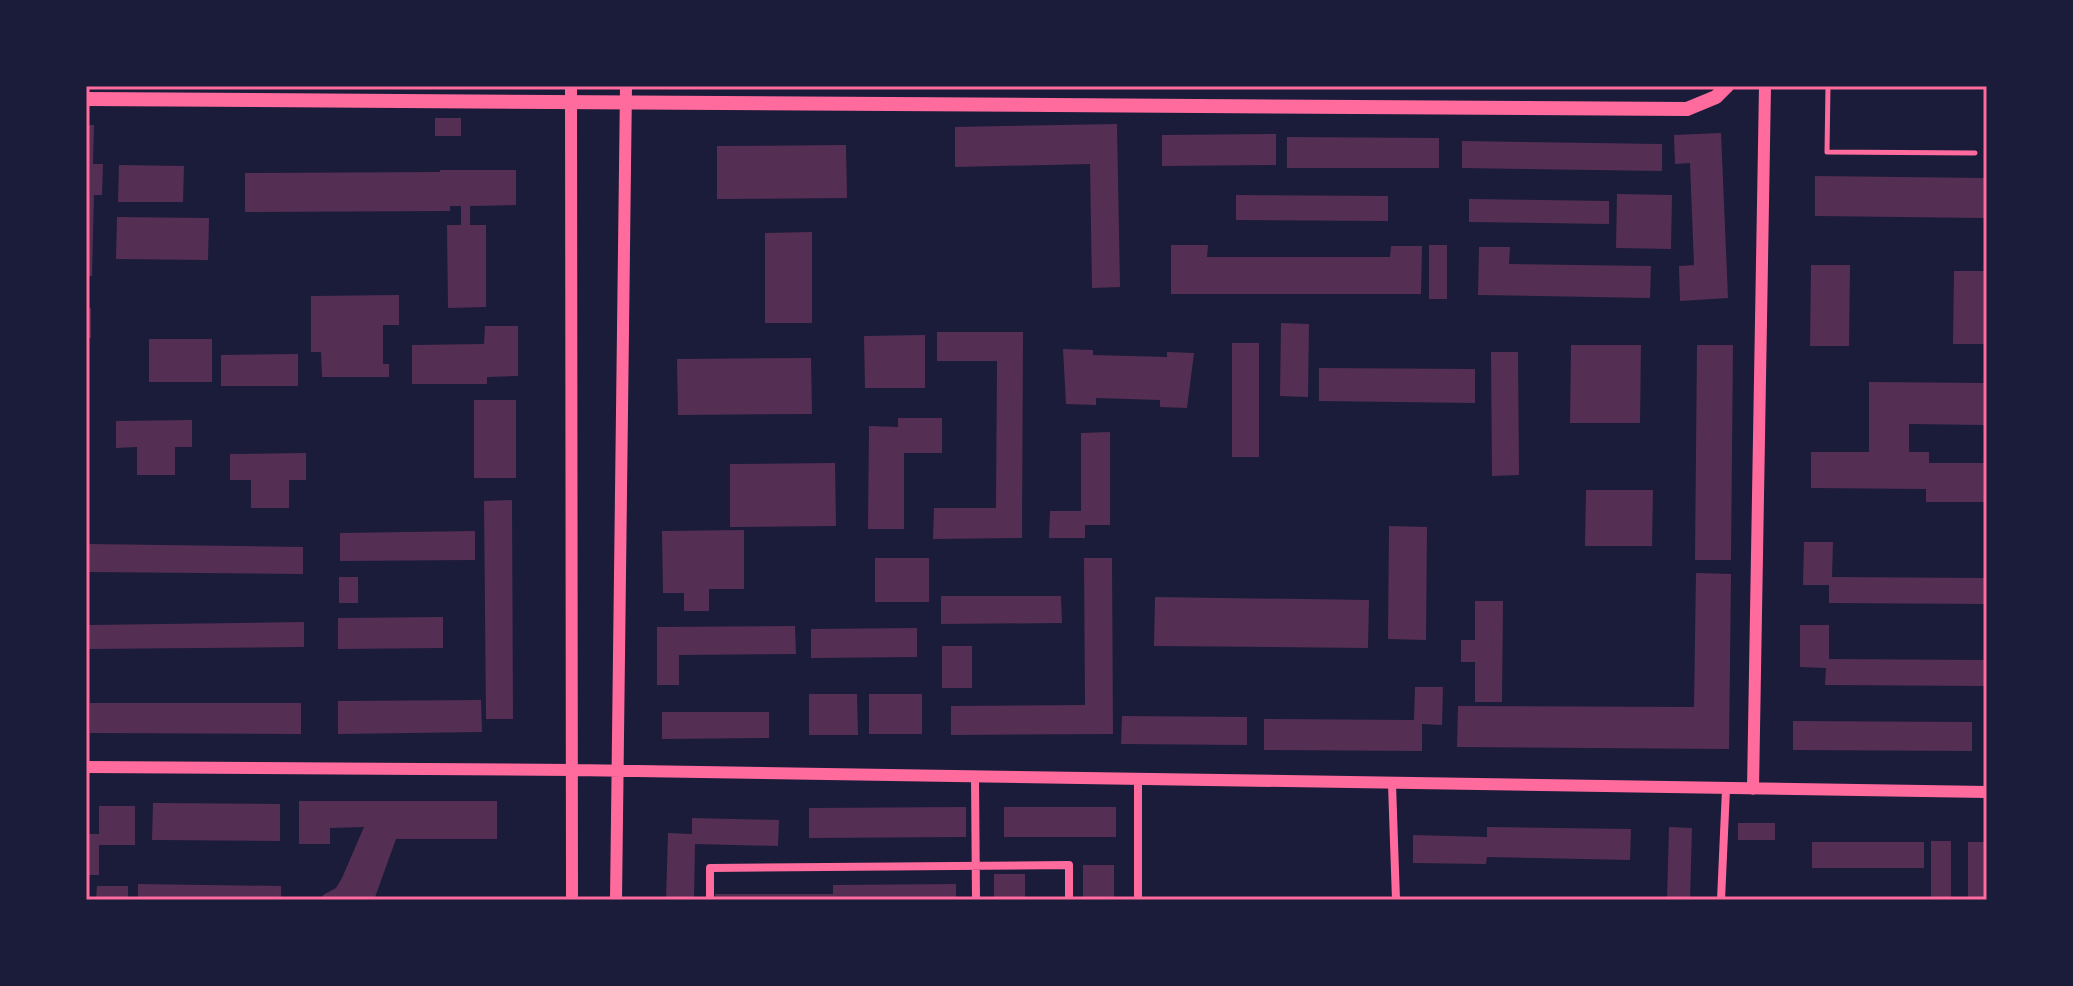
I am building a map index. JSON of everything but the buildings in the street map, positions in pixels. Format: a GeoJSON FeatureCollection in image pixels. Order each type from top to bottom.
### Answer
{"type":"FeatureCollection","features":[{"type":"Feature","properties":{"kind":"main road"},"geometry":{"type":"LineString","coordinates":[[86,99],[626,93],[1687,109],[1716,97],[1726,86]]}},
{"type":"Feature","properties":{"kind":"street"},"geometry":{"type":"LineString","coordinates":[[1753,789],[1765,86]]}},
{"type":"Feature","properties":{"kind":"street"},"geometry":{"type":"LineString","coordinates":[[571,93],[572,900]]}},
{"type":"Feature","properties":{"kind":"street"},"geometry":{"type":"LineString","coordinates":[[616,900],[626,93]]}},
{"type":"Feature","properties":{"kind":"street"},"geometry":{"type":"LineString","coordinates":[[86,767],[573,770],[1987,792]]}},
{"type":"Feature","properties":{"kind":"street"},"geometry":{"type":"LineString","coordinates":[[975,778],[976,900]]}},
{"type":"Feature","properties":{"kind":"street"},"geometry":{"type":"LineString","coordinates":[[1138,781],[1138,900]]}},
{"type":"Feature","properties":{"kind":"street"},"geometry":{"type":"LineString","coordinates":[[1392,784],[1396,900]]}},
{"type":"Feature","properties":{"kind":"street"},"geometry":{"type":"LineString","coordinates":[[1721,900],[1726,789]]}},
{"type":"Feature","properties":{"kind":"street"},"geometry":{"type":"LineString","coordinates":[[710,900],[710,868],[1069,865],[1069,900]]}},
{"type":"Feature","properties":{"kind":"lane"},"geometry":{"type":"LineString","coordinates":[[1828,86],[1827,152],[1975,153]]}},
{"type":"Feature","properties":{"kind":"shaded area"},"geometry":{"type":"Polygon","coordinates":[[[1258,86],[1693,86],[1693,87],[1258,86]]]}}]}
